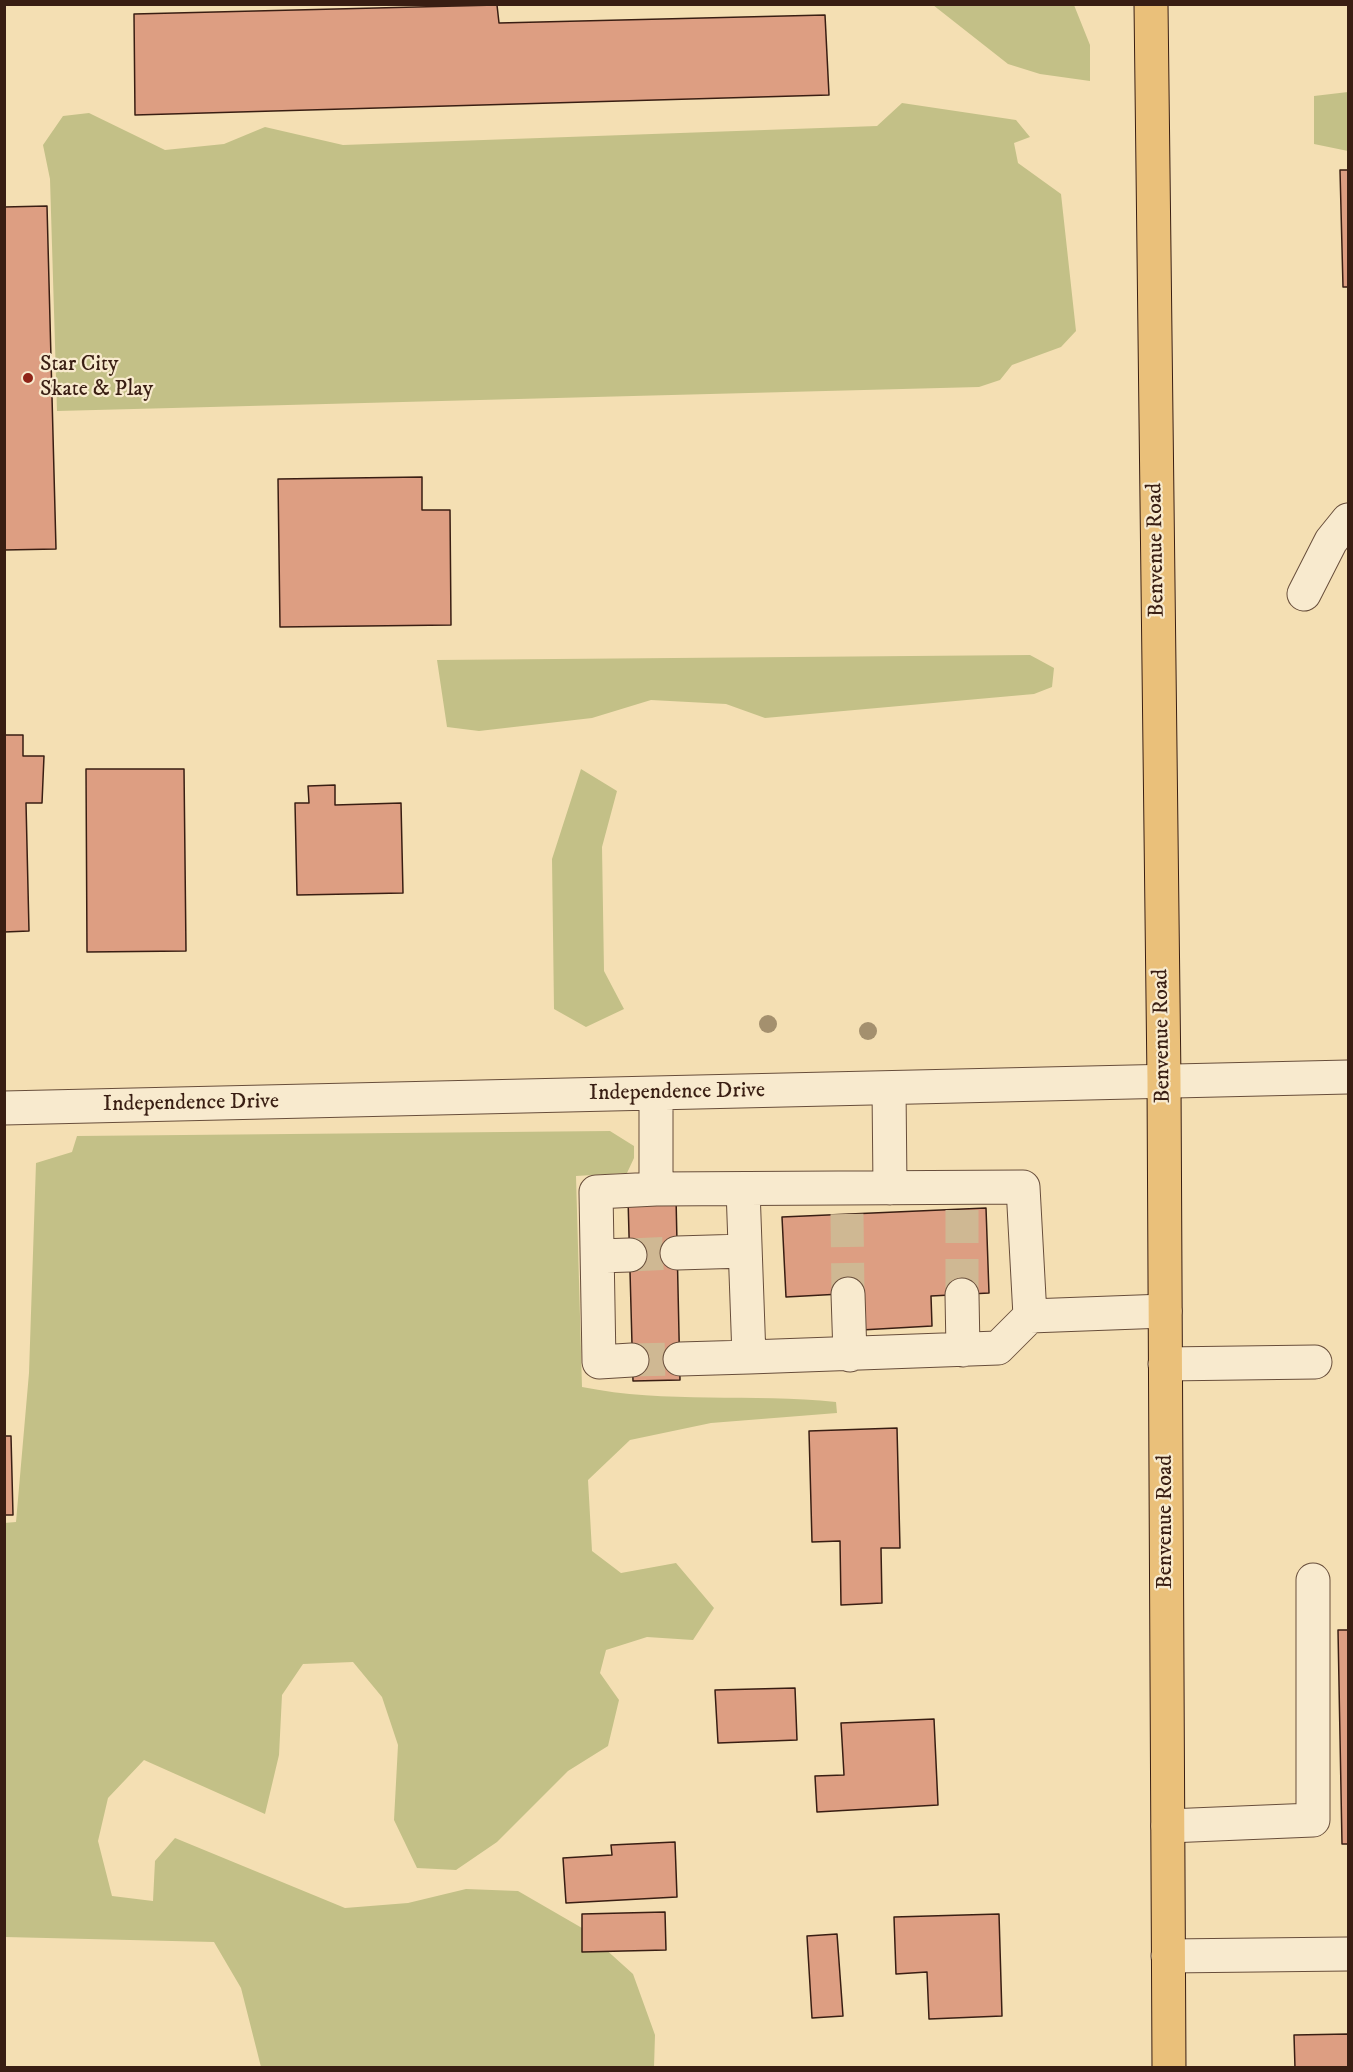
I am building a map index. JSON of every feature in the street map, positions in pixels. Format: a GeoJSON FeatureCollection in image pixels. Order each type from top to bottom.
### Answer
{"type":"FeatureCollection","features":[{"type":"Feature","properties":{"kind":"main road","name":"Benvenue Road"},"geometry":{"type":"LineString","coordinates":[[1151,4],[1164,1081],[1169,2067]]}},
{"type":"Feature","properties":{"kind":"street"},"geometry":{"type":"LineString","coordinates":[[1304,594],[1343,534]]}},
{"type":"Feature","properties":{"kind":"street","name":"Independence Drive"},"geometry":{"type":"LineString","coordinates":[[4,1108],[1348,1077]]}},
{"type":"Feature","properties":{"kind":"street"},"geometry":{"type":"LineString","coordinates":[[889,1088],[890,1188]]}},
{"type":"Feature","properties":{"kind":"street"},"geometry":{"type":"LineString","coordinates":[[656,1093],[656,1189]]}},
{"type":"Feature","properties":{"kind":"street"},"geometry":{"type":"LineString","coordinates":[[632,1360],[599,1362],[614,1255],[596,1192],[743,1189],[847,1202],[890,1188],[962,1199],[1023,1187],[1030,1316]]}},
{"type":"Feature","properties":{"kind":"street"},"geometry":{"type":"LineString","coordinates":[[743,1189],[749,1357]]}},
{"type":"Feature","properties":{"kind":"street"},"geometry":{"type":"LineString","coordinates":[[677,1253],[745,1251]]}},
{"type":"Feature","properties":{"kind":"street"},"geometry":{"type":"LineString","coordinates":[[848,1294],[850,1355]]}},
{"type":"Feature","properties":{"kind":"street"},"geometry":{"type":"LineString","coordinates":[[962,1295],[963,1350]]}},
{"type":"Feature","properties":{"kind":"street"},"geometry":{"type":"LineString","coordinates":[[680,1359],[850,1355],[998,1348],[1030,1316],[1165,1311]]}},
{"type":"Feature","properties":{"kind":"street"},"geometry":{"type":"LineString","coordinates":[[1165,1364],[1316,1362]]}},
{"type":"Feature","properties":{"kind":"street"},"geometry":{"type":"LineString","coordinates":[[1168,1826],[1313,1820],[1313,1580]]}},
{"type":"Feature","properties":{"kind":"street"},"geometry":{"type":"LineString","coordinates":[[1168,1956],[1348,1954]]}},
{"type":"Feature","properties":{"kind":"shaded area"},"geometry":{"type":"Polygon","coordinates":[[[933,5],[1074,5],[1090,45],[1090,81],[1040,74],[1008,64],[933,5]]]}},
{"type":"Feature","properties":{"kind":"shaded area"},"geometry":{"type":"Polygon","coordinates":[[[1348,92],[1348,151],[1314,144],[1314,96],[1348,92]]]}},
{"type":"Feature","properties":{"kind":"shaded area"},"geometry":{"type":"Polygon","coordinates":[[[902,103],[1016,120],[1030,137],[1014,143],[1018,163],[1061,194],[1076,331],[1061,347],[1012,365],[1000,380],[979,387],[57,411],[50,179],[43,145],[63,116],[89,113],[165,150],[224,144],[265,127],[343,145],[877,126],[902,103]]]}},
{"type":"Feature","properties":{"kind":"shaded area"},"geometry":{"type":"Polygon","coordinates":[[[1030,655],[1054,668],[1052,687],[1034,694],[765,718],[726,704],[651,700],[592,718],[479,731],[447,727],[437,660],[1030,655]]]}},
{"type":"Feature","properties":{"kind":"shaded area"},"geometry":{"type":"Polygon","coordinates":[[[581,769],[617,791],[602,847],[604,971],[624,1009],[586,1027],[554,1009],[552,859],[581,769]]]}},
{"type":"Feature","properties":{"kind":"shaded area"},"geometry":{"type":"Polygon","coordinates":[[[610,1131],[634,1146],[634,1158],[627,1173],[576,1176],[582,1387],[677,1397],[773,1398],[836,1402],[837,1413],[711,1423],[630,1440],[588,1480],[592,1551],[621,1573],[676,1563],[714,1608],[693,1640],[647,1637],[606,1650],[600,1673],[619,1700],[608,1746],[568,1771],[497,1842],[456,1870],[417,1868],[394,1820],[398,1745],[382,1697],[353,1662],[303,1664],[282,1695],[279,1755],[265,1814],[144,1760],[108,1798],[98,1841],[112,1896],[153,1901],[155,1861],[175,1838],[345,1908],[408,1903],[466,1889],[518,1891],[582,1928],[633,1974],[655,2035],[654,2067],[261,2067],[241,1988],[214,1942],[5,1937],[4,1523],[16,1522],[29,1373],[36,1163],[72,1152],[77,1136],[610,1131]]]}},
{"type":"Feature","properties":{"kind":"building"},"geometry":{"type":"Polygon","coordinates":[[[497,5],[499,23],[825,15],[829,95],[135,115],[134,14],[497,5]]]}},
{"type":"Feature","properties":{"kind":"building"},"geometry":{"type":"Polygon","coordinates":[[[1340,170],[1348,170],[1348,287],[1343,287],[1340,170]]]}},
{"type":"Feature","properties":{"kind":"building","name":"Star City Skate & Play"},"geometry":{"type":"Polygon","coordinates":[[[47,206],[56,549],[4,550],[4,207],[47,206]]]}},
{"type":"Feature","properties":{"kind":"building"},"geometry":{"type":"Polygon","coordinates":[[[422,477],[422,510],[450,510],[451,625],[280,627],[278,479],[422,477]]]}},
{"type":"Feature","properties":{"kind":"building"},"geometry":{"type":"Polygon","coordinates":[[[4,735],[23,735],[23,756],[44,756],[42,803],[26,803],[29,931],[4,932],[4,735]]]}},
{"type":"Feature","properties":{"kind":"building"},"geometry":{"type":"Polygon","coordinates":[[[86,769],[184,769],[186,951],[87,952],[86,769]]]}},
{"type":"Feature","properties":{"kind":"building"},"geometry":{"type":"Polygon","coordinates":[[[335,785],[335,805],[401,803],[403,893],[297,895],[295,803],[309,803],[308,786],[335,785]]]}},
{"type":"Feature","properties":{"kind":"building"},"geometry":{"type":"Polygon","coordinates":[[[676,1197],[680,1380],[633,1381],[628,1198],[676,1197]]]}},
{"type":"Feature","properties":{"kind":"building"},"geometry":{"type":"Polygon","coordinates":[[[986,1208],[989,1293],[931,1296],[932,1326],[861,1330],[859,1293],[786,1297],[782,1217],[986,1208]]]}},
{"type":"Feature","properties":{"kind":"building"},"geometry":{"type":"Polygon","coordinates":[[[897,1428],[900,1548],[881,1548],[882,1603],[841,1605],[840,1541],[812,1542],[809,1431],[897,1428]]]}},
{"type":"Feature","properties":{"kind":"building"},"geometry":{"type":"Polygon","coordinates":[[[4,1436],[11,1436],[13,1515],[4,1515],[4,1436]]]}},
{"type":"Feature","properties":{"kind":"building"},"geometry":{"type":"Polygon","coordinates":[[[1338,1630],[1348,1630],[1348,1844],[1342,1844],[1338,1630]]]}},
{"type":"Feature","properties":{"kind":"building"},"geometry":{"type":"Polygon","coordinates":[[[795,1688],[797,1740],[718,1743],[715,1690],[795,1688]]]}},
{"type":"Feature","properties":{"kind":"building"},"geometry":{"type":"Polygon","coordinates":[[[934,1719],[938,1805],[817,1812],[815,1776],[844,1775],[841,1723],[934,1719]]]}},
{"type":"Feature","properties":{"kind":"building"},"geometry":{"type":"Polygon","coordinates":[[[675,1842],[677,1897],[566,1903],[563,1858],[612,1855],[611,1845],[675,1842]]]}},
{"type":"Feature","properties":{"kind":"building"},"geometry":{"type":"Polygon","coordinates":[[[665,1912],[666,1950],[582,1952],[582,1914],[665,1912]]]}},
{"type":"Feature","properties":{"kind":"building"},"geometry":{"type":"Polygon","coordinates":[[[999,1914],[1002,2016],[929,2019],[927,1972],[896,1974],[894,1917],[999,1914]]]}},
{"type":"Feature","properties":{"kind":"building"},"geometry":{"type":"Polygon","coordinates":[[[837,1934],[843,2016],[812,2018],[807,1936],[837,1934]]]}},
{"type":"Feature","properties":{"kind":"building"},"geometry":{"type":"Polygon","coordinates":[[[1348,2034],[1348,2068],[1295,2068],[1294,2035],[1348,2034]]]}},
{"type":"Feature","properties":{"kind":"tunnel"},"geometry":{"type":"LineString","coordinates":[[962,1210],[962,1295]]}},
{"type":"Feature","properties":{"kind":"tunnel"},"geometry":{"type":"LineString","coordinates":[[847,1214],[848,1294]]}},
{"type":"Feature","properties":{"kind":"tunnel"},"geometry":{"type":"LineString","coordinates":[[630,1255],[677,1253]]}},
{"type":"Feature","properties":{"kind":"tunnel"},"geometry":{"type":"LineString","coordinates":[[632,1360],[680,1359]]}},
{"type":"Feature","properties":{"kind":"place","name":"Star City Skate & Play"},"geometry":{"type":"Point","coordinates":[28,378]}}]}
